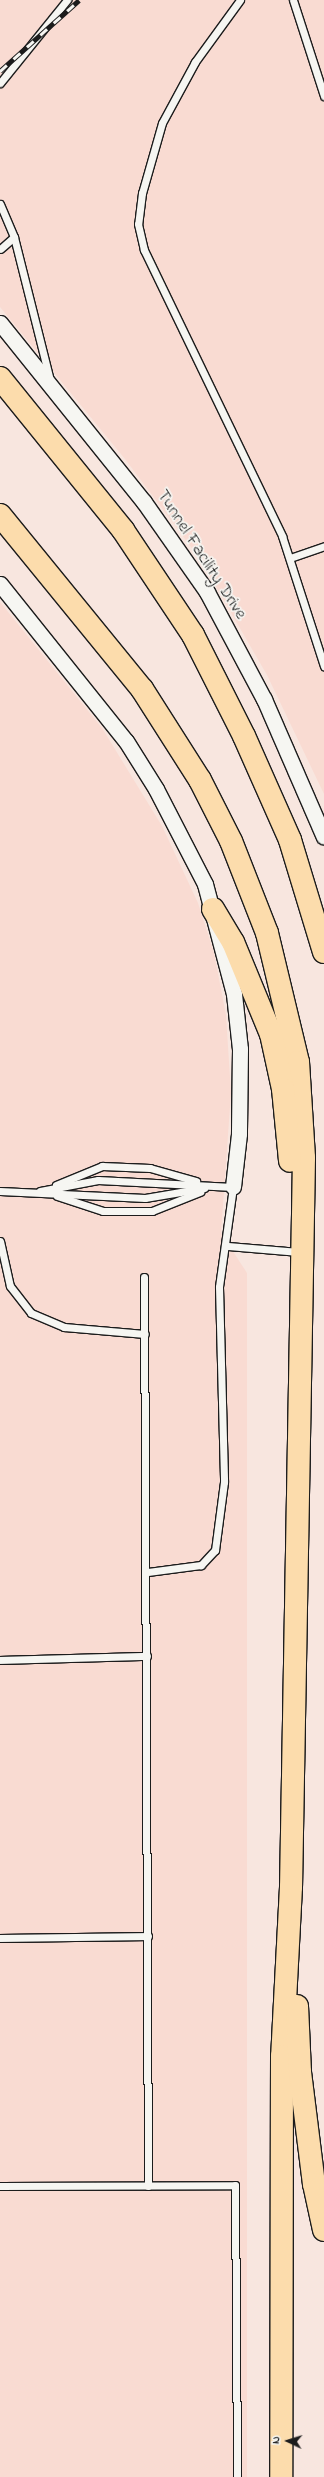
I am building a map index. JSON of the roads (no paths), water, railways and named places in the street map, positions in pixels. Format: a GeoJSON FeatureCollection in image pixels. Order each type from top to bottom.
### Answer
{"type":"FeatureCollection","features":[{"type":"Feature","properties":{"kind":"highway"},"geometry":{"type":"LineString","coordinates":[[0,378],[123,530],[176,608],[240,729],[324,913]]}},
{"type":"Feature","properties":{"kind":"highway"},"geometry":{"type":"LineString","coordinates":[[0,515],[160,715],[200,780],[244,871],[277,964],[298,1062],[304,1129],[291,1886],[282,2056],[281,2477]]}},
{"type":"Feature","properties":{"kind":"highway"},"geometry":{"type":"LineString","coordinates":[[290,840],[324,952]]}},
{"type":"Feature","properties":{"kind":"highway"},"geometry":{"type":"LineString","coordinates":[[213,909],[246,970],[277,1059],[287,1113],[291,1222],[302,1252]]}},
{"type":"Feature","properties":{"kind":"highway"},"geometry":{"type":"LineString","coordinates":[[291,1886],[300,2072],[314,2184],[324,2230]]}},
{"type":"Feature","properties":{"kind":"street","name":"Tunnel Facility Drive"},"geometry":{"type":"LineString","coordinates":[[0,323],[148,507],[207,592],[264,699],[324,836]]}},
{"type":"Feature","properties":{"kind":"street"},"geometry":{"type":"LineString","coordinates":[[0,584],[126,741],[156,789],[205,884],[213,909],[234,994],[240,1049],[239,1134],[233,1187]]}},
{"type":"Feature","properties":{"kind":"lane"},"geometry":{"type":"LineString","coordinates":[[0,83],[67,0]]}},
{"type":"Feature","properties":{"kind":"lane"},"geometry":{"type":"LineString","coordinates":[[240,0],[195,62],[162,123],[142,193],[138,224],[144,250],[290,558],[324,666]]}},
{"type":"Feature","properties":{"kind":"lane"},"geometry":{"type":"LineString","coordinates":[[292,0],[324,96]]}},
{"type":"Feature","properties":{"kind":"lane"},"geometry":{"type":"LineString","coordinates":[[0,204],[14,237],[52,388]]}},
{"type":"Feature","properties":{"kind":"lane"},"geometry":{"type":"LineString","coordinates":[[0,249],[14,237]]}},
{"type":"Feature","properties":{"kind":"lane"},"geometry":{"type":"LineString","coordinates":[[290,558],[324,546]]}},
{"type":"Feature","properties":{"kind":"lane"},"geometry":{"type":"LineString","coordinates":[[40,1191],[102,1166],[150,1168],[214,1187]]}},
{"type":"Feature","properties":{"kind":"lane"},"geometry":{"type":"LineString","coordinates":[[40,1191],[98,1180],[233,1187],[228,1246],[220,1287],[224,1482],[215,1550],[201,1565],[147,1572]]}},
{"type":"Feature","properties":{"kind":"lane"},"geometry":{"type":"LineString","coordinates":[[0,1191],[40,1191],[145,1198],[214,1187]]}},
{"type":"Feature","properties":{"kind":"lane"},"geometry":{"type":"LineString","coordinates":[[40,1191],[103,1211],[152,1211],[214,1187]]}},
{"type":"Feature","properties":{"kind":"lane"},"geometry":{"type":"LineString","coordinates":[[0,1241],[10,1286],[31,1313],[64,1327],[145,1334]]}},
{"type":"Feature","properties":{"kind":"lane"},"geometry":{"type":"LineString","coordinates":[[228,1246],[302,1252]]}},
{"type":"Feature","properties":{"kind":"lane"},"geometry":{"type":"LineString","coordinates":[[144,1277],[147,1572],[148,2186]]}},
{"type":"Feature","properties":{"kind":"lane"},"geometry":{"type":"LineString","coordinates":[[0,1660],[147,1656]]}},
{"type":"Feature","properties":{"kind":"lane"},"geometry":{"type":"LineString","coordinates":[[0,1938],[148,1936]]}},
{"type":"Feature","properties":{"kind":"lane"},"geometry":{"type":"LineString","coordinates":[[0,2186],[236,2185],[237,2477]]}},
{"type":"Feature","properties":{"kind":"railway"},"geometry":{"type":"LineString","coordinates":[[0,71],[79,0]]}}]}
